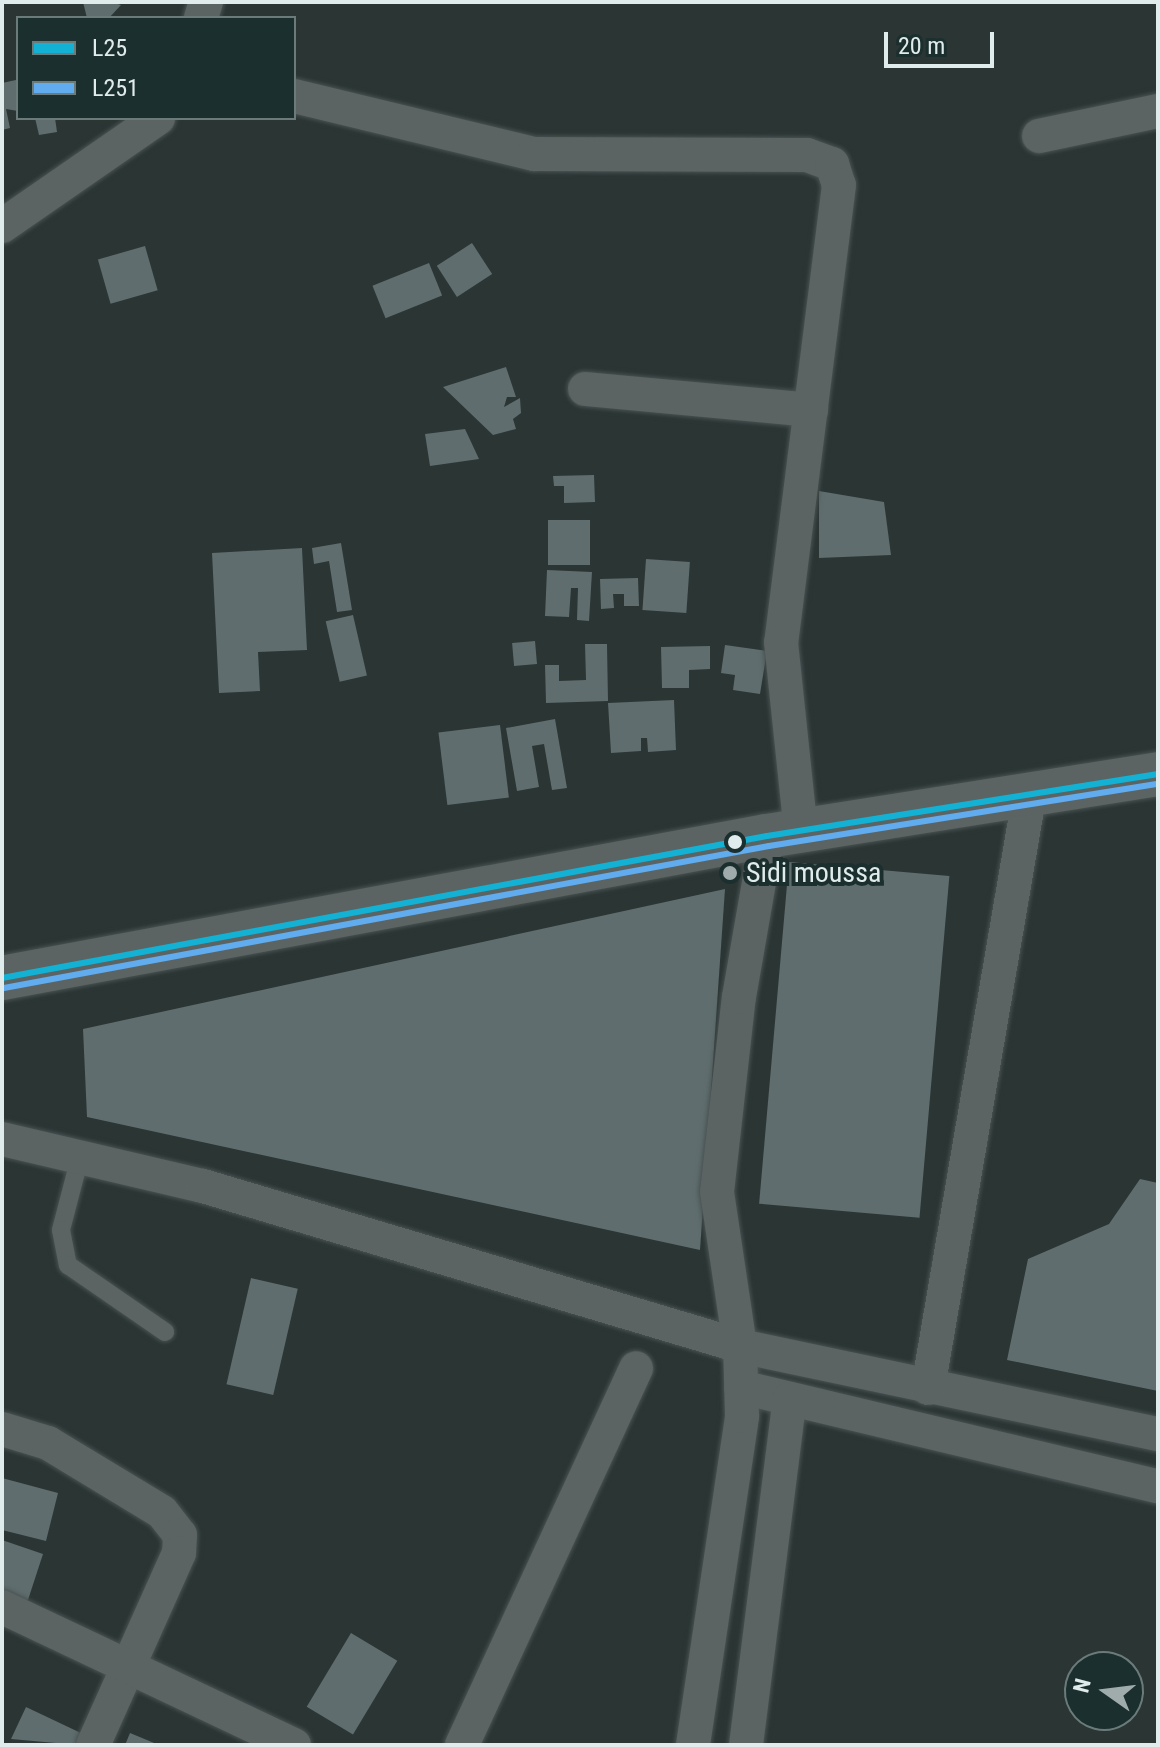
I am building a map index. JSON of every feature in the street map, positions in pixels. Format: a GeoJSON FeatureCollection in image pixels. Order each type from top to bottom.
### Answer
{"type":"FeatureCollection","features":[{"type":"Feature","properties":{"kind":"street"},"geometry":{"type":"LineString","coordinates":[[296,96],[534,154],[807,155],[832,164],[839,185],[781,642],[784,834],[739,997],[717,1192],[740,1346],[741,1387],[693,1745]]}},
{"type":"Feature","properties":{"kind":"street"},"geometry":{"type":"LineString","coordinates":[[1039,136],[1158,111]]}},
{"type":"Feature","properties":{"kind":"street"},"geometry":{"type":"LineString","coordinates":[[2,226],[155,120]]}},
{"type":"Feature","properties":{"kind":"street"},"geometry":{"type":"LineString","coordinates":[[585,389],[811,410]]}},
{"type":"Feature","properties":{"kind":"street"},"geometry":{"type":"LineString","coordinates":[[2,978],[784,834],[1029,798],[1158,774]]}},
{"type":"Feature","properties":{"kind":"street"},"geometry":{"type":"LineString","coordinates":[[928,1388],[1029,798]]}},
{"type":"Feature","properties":{"kind":"street"},"geometry":{"type":"LineString","coordinates":[[2,1139],[203,1186],[740,1346],[1158,1434]]}},
{"type":"Feature","properties":{"kind":"street"},"geometry":{"type":"LineString","coordinates":[[462,1745],[636,1368]]}},
{"type":"Feature","properties":{"kind":"street"},"geometry":{"type":"LineString","coordinates":[[741,1387],[1158,1486]]}},
{"type":"Feature","properties":{"kind":"street"},"geometry":{"type":"LineString","coordinates":[[746,1745],[790,1399]]}},
{"type":"Feature","properties":{"kind":"street"},"geometry":{"type":"LineString","coordinates":[[2,1429],[48,1443],[176,1525],[179,1553],[132,1665],[93,1745]]}},
{"type":"Feature","properties":{"kind":"street"},"geometry":{"type":"LineString","coordinates":[[2,1607],[132,1665],[294,1745]]}},
{"type":"Feature","properties":{"kind":"lane"},"geometry":{"type":"LineString","coordinates":[[80,1157],[61,1230],[68,1265],[165,1332]]}},
{"type":"Feature","properties":{"kind":"building"},"geometry":{"type":"Polygon","coordinates":[[[83,2],[121,5],[111,16],[86,16],[83,2]]]}},
{"type":"Feature","properties":{"kind":"building"},"geometry":{"type":"Polygon","coordinates":[[[16,80],[16,111],[6,109],[10,128],[2,130],[2,83],[16,80]]]}},
{"type":"Feature","properties":{"kind":"building"},"geometry":{"type":"Polygon","coordinates":[[[35,120],[55,120],[57,132],[39,135],[35,120]]]}},
{"type":"Feature","properties":{"kind":"building"},"geometry":{"type":"Polygon","coordinates":[[[472,243],[492,274],[457,297],[437,266],[472,243]]]}},
{"type":"Feature","properties":{"kind":"building"},"geometry":{"type":"Polygon","coordinates":[[[145,246],[158,290],[111,304],[98,260],[145,246]]]}},
{"type":"Feature","properties":{"kind":"building"},"geometry":{"type":"Polygon","coordinates":[[[429,263],[442,295],[386,318],[372,286],[429,263]]]}},
{"type":"Feature","properties":{"kind":"building"},"geometry":{"type":"Polygon","coordinates":[[[506,367],[516,397],[507,397],[504,407],[520,398],[521,413],[513,419],[516,429],[493,435],[443,387],[506,367]]]}},
{"type":"Feature","properties":{"kind":"building"},"geometry":{"type":"Polygon","coordinates":[[[465,429],[479,459],[430,466],[425,434],[465,429]]]}},
{"type":"Feature","properties":{"kind":"building"},"geometry":{"type":"Polygon","coordinates":[[[594,475],[595,502],[564,503],[564,486],[554,486],[553,476],[594,475]]]}},
{"type":"Feature","properties":{"kind":"building"},"geometry":{"type":"Polygon","coordinates":[[[819,491],[884,502],[891,555],[819,558],[819,491]]]}},
{"type":"Feature","properties":{"kind":"building"},"geometry":{"type":"Polygon","coordinates":[[[548,520],[590,520],[590,565],[548,565],[548,520]]]}},
{"type":"Feature","properties":{"kind":"building"},"geometry":{"type":"Polygon","coordinates":[[[341,543],[352,610],[337,612],[329,561],[314,564],[312,548],[341,543]]]}},
{"type":"Feature","properties":{"kind":"building"},"geometry":{"type":"Polygon","coordinates":[[[302,548],[307,650],[258,652],[260,691],[219,693],[212,553],[302,548]]]}},
{"type":"Feature","properties":{"kind":"building"},"geometry":{"type":"Polygon","coordinates":[[[646,559],[690,562],[686,613],[642,610],[646,559]]]}},
{"type":"Feature","properties":{"kind":"building"},"geometry":{"type":"Polygon","coordinates":[[[547,570],[592,572],[589,621],[577,620],[578,588],[571,588],[569,617],[545,616],[547,570]]]}},
{"type":"Feature","properties":{"kind":"building"},"geometry":{"type":"Polygon","coordinates":[[[638,578],[639,606],[624,606],[624,594],[613,594],[614,608],[601,609],[600,579],[638,578]]]}},
{"type":"Feature","properties":{"kind":"building"},"geometry":{"type":"Polygon","coordinates":[[[353,615],[367,675],[340,682],[326,621],[353,615]]]}},
{"type":"Feature","properties":{"kind":"building"},"geometry":{"type":"Polygon","coordinates":[[[535,641],[537,664],[514,666],[512,643],[535,641]]]}},
{"type":"Feature","properties":{"kind":"building"},"geometry":{"type":"Polygon","coordinates":[[[585,644],[607,644],[608,701],[546,703],[545,665],[559,665],[559,681],[586,680],[585,644]]]}},
{"type":"Feature","properties":{"kind":"building"},"geometry":{"type":"Polygon","coordinates":[[[725,645],[767,651],[760,694],[733,690],[735,675],[721,673],[725,645]]]}},
{"type":"Feature","properties":{"kind":"building"},"geometry":{"type":"Polygon","coordinates":[[[710,646],[710,669],[689,670],[689,688],[662,688],[661,647],[710,646]]]}},
{"type":"Feature","properties":{"kind":"building"},"geometry":{"type":"Polygon","coordinates":[[[674,700],[676,750],[648,752],[647,738],[641,738],[641,751],[611,753],[608,703],[674,700]]]}},
{"type":"Feature","properties":{"kind":"building"},"geometry":{"type":"Polygon","coordinates":[[[555,719],[567,788],[552,790],[544,744],[532,746],[539,787],[517,791],[506,728],[555,719]]]}},
{"type":"Feature","properties":{"kind":"building"},"geometry":{"type":"Polygon","coordinates":[[[500,725],[509,797],[447,805],[438,733],[500,725]]]}},
{"type":"Feature","properties":{"kind":"building"},"geometry":{"type":"Polygon","coordinates":[[[789,862],[949,876],[919,1218],[759,1204],[789,862]]]}},
{"type":"Feature","properties":{"kind":"building"},"geometry":{"type":"Polygon","coordinates":[[[725,889],[700,1250],[87,1117],[83,1029],[725,889]]]}},
{"type":"Feature","properties":{"kind":"building"},"geometry":{"type":"Polygon","coordinates":[[[1140,1179],[1158,1183],[1158,1391],[1007,1360],[1028,1259],[1109,1224],[1140,1179]]]}},
{"type":"Feature","properties":{"kind":"building"},"geometry":{"type":"Polygon","coordinates":[[[251,1278],[298,1289],[273,1395],[226,1384],[251,1278]]]}},
{"type":"Feature","properties":{"kind":"building"},"geometry":{"type":"Polygon","coordinates":[[[2,1478],[58,1493],[46,1541],[2,1530],[2,1478]]]}},
{"type":"Feature","properties":{"kind":"building"},"geometry":{"type":"Polygon","coordinates":[[[2,1540],[43,1554],[27,1603],[2,1594],[2,1540]]]}},
{"type":"Feature","properties":{"kind":"building"},"geometry":{"type":"Polygon","coordinates":[[[351,1633],[397,1661],[353,1735],[307,1707],[351,1633]]]}},
{"type":"Feature","properties":{"kind":"building"},"geometry":{"type":"Polygon","coordinates":[[[26,1707],[83,1734],[78,1745],[11,1739],[26,1707]]]}},
{"type":"Feature","properties":{"kind":"building"},"geometry":{"type":"Polygon","coordinates":[[[130,1733],[159,1745],[125,1745],[130,1733]]]}},
{"type":"Feature","properties":{"kind":"transit line","name":"L25"},"geometry":{"type":"LineString","coordinates":[[2,978],[767,836],[1158,774]]}},
{"type":"Feature","properties":{"kind":"transit line","name":"L251"},"geometry":{"type":"LineString","coordinates":[[4,988],[769,846],[1158,784]]}},
{"type":"Feature","properties":{"kind":"place","name":"Sidi moussa"},"geometry":{"type":"Point","coordinates":[730,873]}}]}
